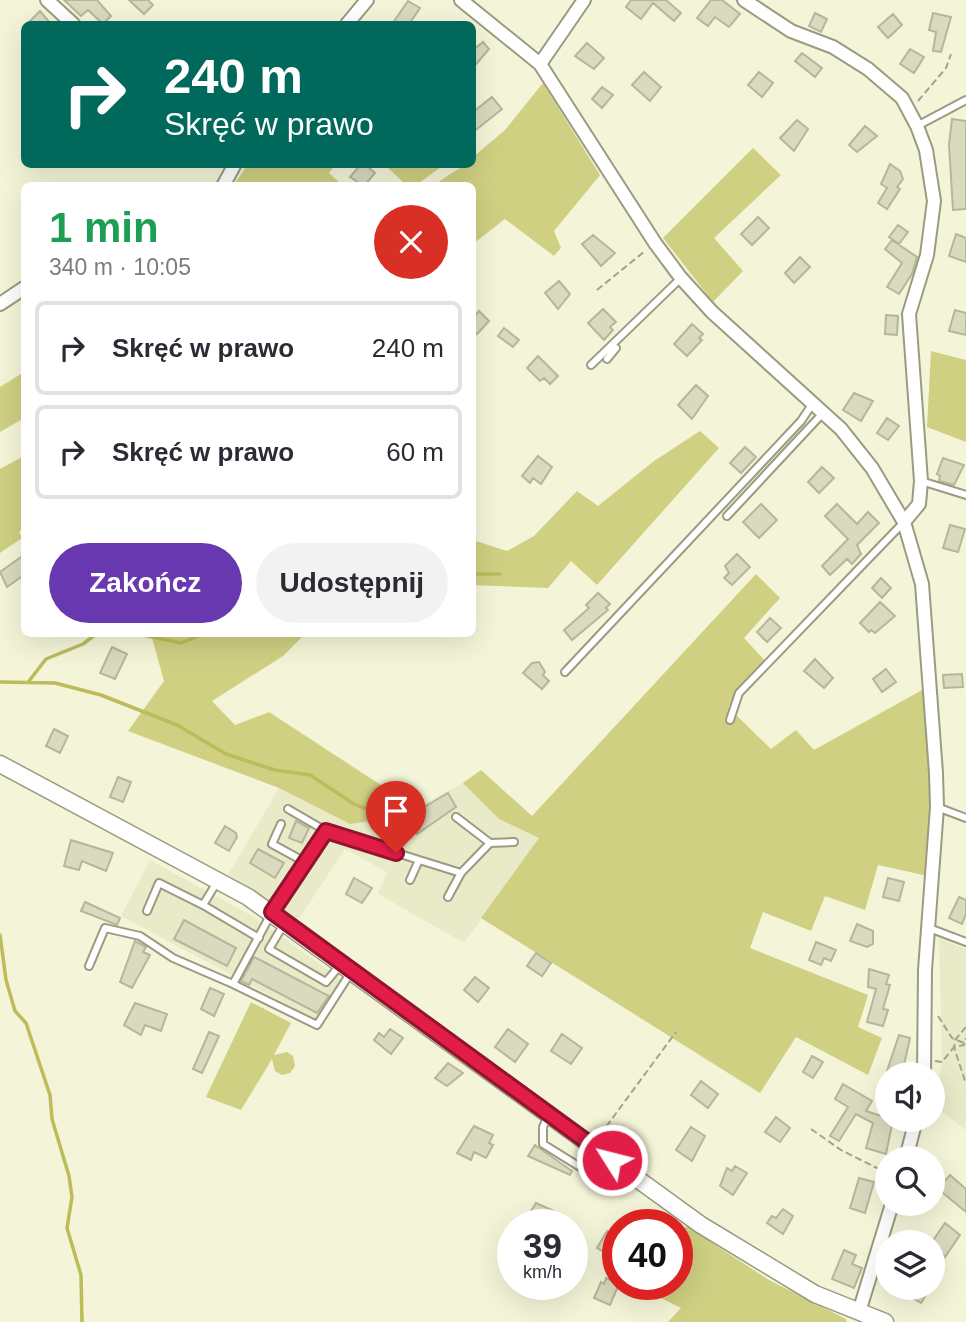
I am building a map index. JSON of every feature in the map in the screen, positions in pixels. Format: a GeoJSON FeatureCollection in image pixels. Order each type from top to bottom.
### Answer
{"type":"FeatureCollection","features":[{"type":"Feature","properties":{"kind":"street"},"geometry":{"type":"LineString","coordinates":[[47,0],[70,21]]}},
{"type":"Feature","properties":{"kind":"street"},"geometry":{"type":"LineString","coordinates":[[350,21],[367,0]]}},
{"type":"Feature","properties":{"kind":"street"},"geometry":{"type":"LineString","coordinates":[[461,0],[540,64],[654,243],[681,278],[712,312],[823,412],[872,468],[904,522],[922,584],[937,807],[928,928],[924,1062]]}},
{"type":"Feature","properties":{"kind":"street"},"geometry":{"type":"LineString","coordinates":[[540,64],[584,0]]}},
{"type":"Feature","properties":{"kind":"street"},"geometry":{"type":"LineString","coordinates":[[744,0],[791,31],[850,56],[891,87],[911,111],[928,158],[934,201],[927,255],[909,314],[921,481],[919,504],[904,522]]}},
{"type":"Feature","properties":{"kind":"street"},"geometry":{"type":"LineString","coordinates":[[0,304],[21,290]]}},
{"type":"Feature","properties":{"kind":"street"},"geometry":{"type":"LineString","coordinates":[[0,764],[218,879],[279,917],[738,1250],[859,1317],[885,1322]]}},
{"type":"Feature","properties":{"kind":"street"},"geometry":{"type":"LineString","coordinates":[[859,1317],[888,1216]]}},
{"type":"Feature","properties":{"kind":"lane"},"geometry":{"type":"LineString","coordinates":[[917,126],[966,100]]}},
{"type":"Feature","properties":{"kind":"lane"},"geometry":{"type":"LineString","coordinates":[[591,365],[681,278]]}},
{"type":"Feature","properties":{"kind":"lane"},"geometry":{"type":"LineString","coordinates":[[607,359],[632,327]]}},
{"type":"Feature","properties":{"kind":"lane"},"geometry":{"type":"LineString","coordinates":[[565,672],[801,421],[813,403]]}},
{"type":"Feature","properties":{"kind":"lane"},"geometry":{"type":"LineString","coordinates":[[727,516],[823,412]]}},
{"type":"Feature","properties":{"kind":"lane"},"geometry":{"type":"LineString","coordinates":[[921,481],[966,495]]}},
{"type":"Feature","properties":{"kind":"lane"},"geometry":{"type":"LineString","coordinates":[[730,720],[739,693],[904,522]]}},
{"type":"Feature","properties":{"kind":"lane"},"geometry":{"type":"LineString","coordinates":[[937,807],[966,818]]}},
{"type":"Feature","properties":{"kind":"lane"},"geometry":{"type":"LineString","coordinates":[[288,809],[326,831],[461,873]]}},
{"type":"Feature","properties":{"kind":"lane"},"geometry":{"type":"LineString","coordinates":[[456,817],[490,843],[514,842]]}},
{"type":"Feature","properties":{"kind":"lane"},"geometry":{"type":"LineString","coordinates":[[281,824],[272,844],[306,862]]}},
{"type":"Feature","properties":{"kind":"lane"},"geometry":{"type":"LineString","coordinates":[[326,831],[306,862],[279,917],[269,949],[326,982],[347,966]]}},
{"type":"Feature","properties":{"kind":"lane"},"geometry":{"type":"LineString","coordinates":[[448,897],[461,873],[490,843]]}},
{"type":"Feature","properties":{"kind":"lane"},"geometry":{"type":"LineString","coordinates":[[410,880],[419,860]]}},
{"type":"Feature","properties":{"kind":"lane"},"geometry":{"type":"LineString","coordinates":[[203,905],[218,879]]}},
{"type":"Feature","properties":{"kind":"lane"},"geometry":{"type":"LineString","coordinates":[[147,911],[159,883],[259,938]]}},
{"type":"Feature","properties":{"kind":"lane"},"geometry":{"type":"LineString","coordinates":[[233,984],[259,938],[279,917]]}},
{"type":"Feature","properties":{"kind":"lane"},"geometry":{"type":"LineString","coordinates":[[89,965],[105,928],[140,936],[173,958],[317,1025],[347,966]]}},
{"type":"Feature","properties":{"kind":"lane"},"geometry":{"type":"LineString","coordinates":[[928,928],[966,942]]}},
{"type":"Feature","properties":{"kind":"lane"},"geometry":{"type":"LineString","coordinates":[[548,1114],[543,1127],[543,1144],[593,1175],[612,1160]]}},
{"type":"Feature","properties":{"kind":"path"},"geometry":{"type":"LineString","coordinates":[[911,111],[946,68],[951,54]]}},
{"type":"Feature","properties":{"kind":"path"},"geometry":{"type":"LineString","coordinates":[[597,290],[654,243]]}},
{"type":"Feature","properties":{"kind":"path"},"geometry":{"type":"LineString","coordinates":[[936,1014],[955,1040],[964,1044]]}},
{"type":"Feature","properties":{"kind":"path"},"geometry":{"type":"LineString","coordinates":[[965,1029],[955,1040],[954,1047],[966,1084]]}},
{"type":"Feature","properties":{"kind":"path"},"geometry":{"type":"LineString","coordinates":[[592,1146],[676,1032]]}},
{"type":"Feature","properties":{"kind":"path"},"geometry":{"type":"LineString","coordinates":[[964,1044],[966,1038]]}},
{"type":"Feature","properties":{"kind":"path"},"geometry":{"type":"LineString","coordinates":[[933,1061],[942,1062],[954,1047],[964,1044]]}},
{"type":"Feature","properties":{"kind":"path"},"geometry":{"type":"LineString","coordinates":[[811,1129],[841,1150],[875,1167]]}},
{"type":"Feature","properties":{"kind":"shaded area"},"geometry":{"type":"Polygon","coordinates":[[[463,783],[499,819],[539,838],[464,943],[378,894],[387,872],[345,849],[298,920],[228,875],[279,788],[350,824],[399,817],[463,783]]]}},
{"type":"Feature","properties":{"kind":"shaded area"},"geometry":{"type":"Polygon","coordinates":[[[150,860],[254,917],[341,979],[316,1020],[121,916],[150,860]]]}},
{"type":"Feature","properties":{"kind":"shaded area"},"geometry":{"type":"Polygon","coordinates":[[[939,938],[966,949],[966,1130],[945,1114],[945,1062],[942,1062],[939,938]]]}},
{"type":"Feature","properties":{"kind":"green space"},"geometry":{"type":"Polygon","coordinates":[[[543,83],[600,175],[554,231],[561,248],[554,256],[505,219],[476,242],[476,182],[438,182],[460,168],[476,168],[476,154],[505,130],[543,83]]]}},
{"type":"Feature","properties":{"kind":"green space"},"geometry":{"type":"Polygon","coordinates":[[[753,148],[781,175],[714,238],[743,271],[713,302],[663,238],[753,148]]]}},
{"type":"Feature","properties":{"kind":"green space"},"geometry":{"type":"Polygon","coordinates":[[[245,168],[333,168],[329,173],[339,182],[236,182],[245,168]]]}},
{"type":"Feature","properties":{"kind":"green space"},"geometry":{"type":"Polygon","coordinates":[[[388,168],[440,168],[420,182],[403,182],[388,168]]]}},
{"type":"Feature","properties":{"kind":"green space"},"geometry":{"type":"Polygon","coordinates":[[[931,351],[966,360],[966,442],[927,427],[931,351]]]}},
{"type":"Feature","properties":{"kind":"green space"},"geometry":{"type":"Polygon","coordinates":[[[21,374],[21,420],[0,432],[0,387],[21,374]]]}},
{"type":"Feature","properties":{"kind":"green space"},"geometry":{"type":"Polygon","coordinates":[[[700,431],[719,448],[597,585],[571,561],[548,588],[476,585],[476,541],[507,551],[534,536],[577,491],[598,506],[654,461],[700,431]]]}},
{"type":"Feature","properties":{"kind":"green space"},"geometry":{"type":"Polygon","coordinates":[[[21,458],[21,539],[0,553],[0,469],[21,458]]]}},
{"type":"Feature","properties":{"kind":"green space"},"geometry":{"type":"Polygon","coordinates":[[[756,574],[780,598],[744,638],[768,664],[728,707],[771,749],[796,730],[814,750],[924,689],[933,770],[928,876],[878,865],[865,910],[825,896],[811,931],[763,912],[750,948],[868,995],[858,1027],[882,1038],[868,1075],[796,1037],[760,1093],[481,918],[539,838],[499,819],[463,783],[481,770],[532,816],[756,574]]]}},
{"type":"Feature","properties":{"kind":"green space"},"geometry":{"type":"Polygon","coordinates":[[[152,637],[302,637],[283,656],[212,701],[235,725],[269,712],[416,808],[399,817],[350,824],[279,788],[128,731],[164,681],[152,637]]]}},
{"type":"Feature","properties":{"kind":"green space"},"geometry":{"type":"Polygon","coordinates":[[[251,1002],[291,1023],[274,1055],[287,1052],[293,1056],[295,1066],[290,1073],[282,1075],[275,1071],[272,1059],[241,1110],[206,1097],[251,1002]]]}},
{"type":"Feature","properties":{"kind":"green space"},"geometry":{"type":"Polygon","coordinates":[[[693,1231],[769,1280],[846,1319],[847,1322],[668,1322],[681,1308],[665,1300],[693,1300],[693,1231]]]}},
{"type":"Feature","properties":{"kind":"building"},"geometry":{"type":"Polygon","coordinates":[[[64,0],[97,0],[111,16],[106,21],[100,21],[88,10],[81,16],[64,0]]]}},
{"type":"Feature","properties":{"kind":"building"},"geometry":{"type":"Polygon","coordinates":[[[129,0],[148,0],[153,5],[144,14],[129,0]]]}},
{"type":"Feature","properties":{"kind":"building"},"geometry":{"type":"Polygon","coordinates":[[[631,0],[666,0],[681,13],[674,21],[653,3],[641,19],[626,7],[631,0]]]}},
{"type":"Feature","properties":{"kind":"building"},"geometry":{"type":"Polygon","coordinates":[[[711,0],[722,0],[740,14],[729,27],[715,17],[708,26],[697,18],[711,0]]]}},
{"type":"Feature","properties":{"kind":"building"},"geometry":{"type":"Polygon","coordinates":[[[408,1],[420,8],[411,21],[394,21],[408,1]]]}},
{"type":"Feature","properties":{"kind":"building"},"geometry":{"type":"Polygon","coordinates":[[[40,11],[48,21],[30,21],[40,11]]]}},
{"type":"Feature","properties":{"kind":"building"},"geometry":{"type":"Polygon","coordinates":[[[815,13],[827,19],[821,32],[809,26],[815,13]]]}},
{"type":"Feature","properties":{"kind":"building"},"geometry":{"type":"Polygon","coordinates":[[[933,13],[951,17],[941,52],[933,51],[936,32],[929,30],[933,13]]]}},
{"type":"Feature","properties":{"kind":"building"},"geometry":{"type":"Polygon","coordinates":[[[893,14],[902,25],[888,38],[878,27],[893,14]]]}},
{"type":"Feature","properties":{"kind":"building"},"geometry":{"type":"Polygon","coordinates":[[[483,42],[489,49],[476,64],[476,48],[483,42]]]}},
{"type":"Feature","properties":{"kind":"building"},"geometry":{"type":"Polygon","coordinates":[[[587,43],[604,58],[594,69],[575,56],[587,43]]]}},
{"type":"Feature","properties":{"kind":"building"},"geometry":{"type":"Polygon","coordinates":[[[910,49],[924,57],[914,73],[900,64],[910,49]]]}},
{"type":"Feature","properties":{"kind":"building"},"geometry":{"type":"Polygon","coordinates":[[[802,53],[822,68],[815,77],[795,61],[802,53]]]}},
{"type":"Feature","properties":{"kind":"building"},"geometry":{"type":"Polygon","coordinates":[[[644,72],[661,87],[650,101],[632,85],[644,72]]]}},
{"type":"Feature","properties":{"kind":"building"},"geometry":{"type":"Polygon","coordinates":[[[759,72],[773,83],[762,97],[748,85],[759,72]]]}},
{"type":"Feature","properties":{"kind":"building"},"geometry":{"type":"Polygon","coordinates":[[[602,87],[613,95],[602,108],[592,99],[602,87]]]}},
{"type":"Feature","properties":{"kind":"building"},"geometry":{"type":"Polygon","coordinates":[[[492,97],[502,109],[476,130],[476,110],[492,97]]]}},
{"type":"Feature","properties":{"kind":"building"},"geometry":{"type":"Polygon","coordinates":[[[952,119],[966,121],[966,209],[953,210],[949,145],[952,119]]]}},
{"type":"Feature","properties":{"kind":"building"},"geometry":{"type":"Polygon","coordinates":[[[797,120],[808,129],[794,151],[780,138],[797,120]]]}},
{"type":"Feature","properties":{"kind":"building"},"geometry":{"type":"Polygon","coordinates":[[[865,126],[877,136],[857,152],[849,145],[865,126]]]}},
{"type":"Feature","properties":{"kind":"building"},"geometry":{"type":"Polygon","coordinates":[[[890,164],[900,171],[903,179],[887,209],[878,203],[887,188],[881,184],[890,164]]]}},
{"type":"Feature","properties":{"kind":"building"},"geometry":{"type":"Polygon","coordinates":[[[358,168],[369,168],[375,173],[367,182],[358,182],[350,177],[358,168]]]}},
{"type":"Feature","properties":{"kind":"building"},"geometry":{"type":"Polygon","coordinates":[[[758,217],[769,228],[752,245],[741,234],[758,217]]]}},
{"type":"Feature","properties":{"kind":"building"},"geometry":{"type":"Polygon","coordinates":[[[898,225],[908,232],[899,244],[889,237],[898,225]]]}},
{"type":"Feature","properties":{"kind":"building"},"geometry":{"type":"Polygon","coordinates":[[[956,234],[966,238],[966,262],[949,256],[956,234]]]}},
{"type":"Feature","properties":{"kind":"building"},"geometry":{"type":"Polygon","coordinates":[[[593,235],[615,253],[601,266],[582,244],[593,235]]]}},
{"type":"Feature","properties":{"kind":"building"},"geometry":{"type":"Polygon","coordinates":[[[892,240],[917,257],[912,274],[899,294],[887,287],[902,263],[885,249],[892,240]]]}},
{"type":"Feature","properties":{"kind":"building"},"geometry":{"type":"Polygon","coordinates":[[[800,257],[810,267],[794,283],[785,273],[800,257]]]}},
{"type":"Feature","properties":{"kind":"building"},"geometry":{"type":"Polygon","coordinates":[[[559,281],[570,294],[558,309],[545,293],[559,281]]]}},
{"type":"Feature","properties":{"kind":"building"},"geometry":{"type":"Polygon","coordinates":[[[603,309],[616,322],[610,327],[613,330],[604,340],[588,323],[603,309]]]}},
{"type":"Feature","properties":{"kind":"building"},"geometry":{"type":"Polygon","coordinates":[[[955,310],[966,313],[966,335],[949,331],[955,310]]]}},
{"type":"Feature","properties":{"kind":"building"},"geometry":{"type":"Polygon","coordinates":[[[479,311],[489,321],[477,334],[476,333],[476,314],[479,311]]]}},
{"type":"Feature","properties":{"kind":"building"},"geometry":{"type":"Polygon","coordinates":[[[886,315],[898,316],[897,335],[885,334],[886,315]]]}},
{"type":"Feature","properties":{"kind":"building"},"geometry":{"type":"Polygon","coordinates":[[[692,324],[703,334],[699,338],[702,340],[687,356],[674,344],[692,324]]]}},
{"type":"Feature","properties":{"kind":"building"},"geometry":{"type":"Polygon","coordinates":[[[504,328],[519,340],[513,347],[498,336],[504,328]]]}},
{"type":"Feature","properties":{"kind":"building"},"geometry":{"type":"Polygon","coordinates":[[[538,356],[558,376],[550,384],[544,378],[540,381],[527,368],[538,356]]]}},
{"type":"Feature","properties":{"kind":"building"},"geometry":{"type":"Polygon","coordinates":[[[696,385],[708,396],[692,419],[678,405],[696,385]]]}},
{"type":"Feature","properties":{"kind":"building"},"geometry":{"type":"Polygon","coordinates":[[[854,393],[873,401],[861,421],[843,410],[854,393]]]}},
{"type":"Feature","properties":{"kind":"building"},"geometry":{"type":"Polygon","coordinates":[[[887,418],[899,426],[888,440],[877,433],[887,418]]]}},
{"type":"Feature","properties":{"kind":"building"},"geometry":{"type":"Polygon","coordinates":[[[745,447],[756,457],[741,473],[730,463],[745,447]]]}},
{"type":"Feature","properties":{"kind":"building"},"geometry":{"type":"Polygon","coordinates":[[[538,456],[552,467],[541,484],[533,478],[530,483],[522,476],[538,456]]]}},
{"type":"Feature","properties":{"kind":"building"},"geometry":{"type":"Polygon","coordinates":[[[943,458],[964,465],[954,485],[939,481],[940,476],[937,474],[943,458]]]}},
{"type":"Feature","properties":{"kind":"building"},"geometry":{"type":"Polygon","coordinates":[[[822,467],[834,478],[819,493],[808,482],[822,467]]]}},
{"type":"Feature","properties":{"kind":"building"},"geometry":{"type":"Polygon","coordinates":[[[761,504],[777,520],[759,538],[743,522],[761,504]]]}},
{"type":"Feature","properties":{"kind":"building"},"geometry":{"type":"Polygon","coordinates":[[[837,504],[857,524],[868,512],[879,523],[857,545],[861,554],[852,564],[847,559],[830,575],[822,566],[848,539],[825,516],[837,504]]]}},
{"type":"Feature","properties":{"kind":"building"},"geometry":{"type":"Polygon","coordinates":[[[950,525],[965,529],[958,552],[943,548],[950,525]]]}},
{"type":"Feature","properties":{"kind":"building"},"geometry":{"type":"Polygon","coordinates":[[[737,554],[750,567],[732,585],[724,578],[729,573],[725,566],[737,554]]]}},
{"type":"Feature","properties":{"kind":"building"},"geometry":{"type":"Polygon","coordinates":[[[21,557],[21,577],[7,587],[0,572],[21,557]]]}},
{"type":"Feature","properties":{"kind":"building"},"geometry":{"type":"Polygon","coordinates":[[[881,578],[891,588],[882,598],[872,588],[881,578]]]}},
{"type":"Feature","properties":{"kind":"building"},"geometry":{"type":"Polygon","coordinates":[[[598,593],[610,604],[606,608],[608,610],[572,640],[564,630],[589,608],[586,605],[598,593]]]}},
{"type":"Feature","properties":{"kind":"building"},"geometry":{"type":"Polygon","coordinates":[[[880,602],[895,616],[875,633],[871,630],[869,632],[860,623],[880,602]]]}},
{"type":"Feature","properties":{"kind":"building"},"geometry":{"type":"Polygon","coordinates":[[[770,618],[781,628],[767,642],[757,632],[770,618]]]}},
{"type":"Feature","properties":{"kind":"building"},"geometry":{"type":"Polygon","coordinates":[[[112,647],[127,654],[115,679],[100,673],[112,647]]]}},
{"type":"Feature","properties":{"kind":"building"},"geometry":{"type":"Polygon","coordinates":[[[815,659],[833,678],[824,688],[804,671],[815,659]]]}},
{"type":"Feature","properties":{"kind":"building"},"geometry":{"type":"Polygon","coordinates":[[[539,662],[545,672],[543,675],[549,681],[542,689],[523,673],[532,663],[539,662]]]}},
{"type":"Feature","properties":{"kind":"building"},"geometry":{"type":"Polygon","coordinates":[[[886,669],[896,682],[882,692],[873,679],[886,669]]]}},
{"type":"Feature","properties":{"kind":"building"},"geometry":{"type":"Polygon","coordinates":[[[962,674],[963,687],[944,688],[943,675],[962,674]]]}},
{"type":"Feature","properties":{"kind":"building"},"geometry":{"type":"Polygon","coordinates":[[[54,729],[68,736],[60,753],[46,746],[54,729]]]}},
{"type":"Feature","properties":{"kind":"building"},"geometry":{"type":"Polygon","coordinates":[[[118,777],[131,782],[123,802],[110,797],[118,777]]]}},
{"type":"Feature","properties":{"kind":"building"},"geometry":{"type":"Polygon","coordinates":[[[448,793],[456,807],[417,834],[407,817],[448,793]]]}},
{"type":"Feature","properties":{"kind":"building"},"geometry":{"type":"Polygon","coordinates":[[[296,821],[309,828],[302,843],[289,838],[296,821]]]}},
{"type":"Feature","properties":{"kind":"building"},"geometry":{"type":"Polygon","coordinates":[[[225,826],[236,833],[237,837],[229,851],[215,843],[225,826]]]}},
{"type":"Feature","properties":{"kind":"building"},"geometry":{"type":"Polygon","coordinates":[[[71,840],[113,853],[106,871],[82,861],[79,870],[64,866],[71,840]]]}},
{"type":"Feature","properties":{"kind":"building"},"geometry":{"type":"Polygon","coordinates":[[[258,849],[284,863],[275,878],[250,863],[258,849]]]}},
{"type":"Feature","properties":{"kind":"building"},"geometry":{"type":"Polygon","coordinates":[[[354,878],[372,888],[362,903],[346,894],[354,878]]]}},
{"type":"Feature","properties":{"kind":"building"},"geometry":{"type":"Polygon","coordinates":[[[888,878],[904,882],[899,901],[883,897],[888,878]]]}},
{"type":"Feature","properties":{"kind":"building"},"geometry":{"type":"Polygon","coordinates":[[[959,897],[966,900],[966,914],[962,924],[949,918],[959,897]]]}},
{"type":"Feature","properties":{"kind":"building"},"geometry":{"type":"Polygon","coordinates":[[[85,902],[120,918],[117,925],[81,911],[85,902]]]}},
{"type":"Feature","properties":{"kind":"building"},"geometry":{"type":"Polygon","coordinates":[[[184,920],[236,948],[227,966],[174,939],[184,920]]]}},
{"type":"Feature","properties":{"kind":"building"},"geometry":{"type":"Polygon","coordinates":[[[857,924],[873,931],[873,944],[867,947],[850,941],[857,924]]]}},
{"type":"Feature","properties":{"kind":"building"},"geometry":{"type":"Polygon","coordinates":[[[135,941],[146,947],[143,952],[150,955],[132,988],[120,982],[135,941]]]}},
{"type":"Feature","properties":{"kind":"building"},"geometry":{"type":"Polygon","coordinates":[[[816,942],[836,950],[831,961],[824,958],[821,965],[809,960],[816,942]]]}},
{"type":"Feature","properties":{"kind":"building"},"geometry":{"type":"Polygon","coordinates":[[[536,953],[551,963],[542,976],[527,966],[536,953]]]}},
{"type":"Feature","properties":{"kind":"building"},"geometry":{"type":"Polygon","coordinates":[[[254,957],[329,996],[317,1013],[252,979],[249,985],[241,981],[254,957]]]}},
{"type":"Feature","properties":{"kind":"building"},"geometry":{"type":"Polygon","coordinates":[[[869,969],[889,975],[886,984],[890,985],[883,1009],[888,1010],[883,1026],[867,1022],[876,989],[868,987],[869,969]]]}},
{"type":"Feature","properties":{"kind":"building"},"geometry":{"type":"Polygon","coordinates":[[[475,977],[489,988],[478,1002],[464,990],[475,977]]]}},
{"type":"Feature","properties":{"kind":"building"},"geometry":{"type":"Polygon","coordinates":[[[210,988],[224,994],[214,1016],[201,1009],[210,988]]]}},
{"type":"Feature","properties":{"kind":"building"},"geometry":{"type":"Polygon","coordinates":[[[135,1003],[167,1014],[161,1031],[145,1025],[141,1035],[124,1025],[135,1003]]]}},
{"type":"Feature","properties":{"kind":"building"},"geometry":{"type":"Polygon","coordinates":[[[390,1029],[403,1038],[391,1054],[374,1040],[379,1033],[384,1037],[390,1029]]]}},
{"type":"Feature","properties":{"kind":"building"},"geometry":{"type":"Polygon","coordinates":[[[508,1029],[528,1044],[515,1062],[495,1047],[508,1029]]]}},
{"type":"Feature","properties":{"kind":"building"},"geometry":{"type":"Polygon","coordinates":[[[209,1032],[219,1036],[202,1073],[193,1069],[209,1032]]]}},
{"type":"Feature","properties":{"kind":"building"},"geometry":{"type":"Polygon","coordinates":[[[562,1034],[582,1048],[571,1064],[551,1051],[562,1034]]]}},
{"type":"Feature","properties":{"kind":"building"},"geometry":{"type":"Polygon","coordinates":[[[899,1035],[910,1038],[905,1062],[890,1062],[899,1035]]]}},
{"type":"Feature","properties":{"kind":"building"},"geometry":{"type":"Polygon","coordinates":[[[812,1056],[823,1062],[813,1078],[803,1072],[812,1056]]]}},
{"type":"Feature","properties":{"kind":"building"},"geometry":{"type":"Polygon","coordinates":[[[448,1063],[463,1073],[447,1086],[435,1078],[448,1063]]]}},
{"type":"Feature","properties":{"kind":"building"},"geometry":{"type":"Polygon","coordinates":[[[701,1081],[718,1094],[708,1108],[691,1095],[701,1081]]]}},
{"type":"Feature","properties":{"kind":"building"},"geometry":{"type":"Polygon","coordinates":[[[843,1084],[872,1101],[866,1111],[875,1114],[875,1132],[891,1132],[888,1146],[875,1146],[875,1151],[866,1148],[873,1123],[856,1114],[839,1141],[830,1136],[848,1107],[835,1099],[843,1084]]]}},
{"type":"Feature","properties":{"kind":"building"},"geometry":{"type":"Polygon","coordinates":[[[776,1117],[790,1128],[780,1142],[765,1132],[776,1117]]]}},
{"type":"Feature","properties":{"kind":"building"},"geometry":{"type":"Polygon","coordinates":[[[474,1126],[493,1135],[489,1143],[493,1145],[486,1158],[474,1152],[471,1160],[457,1153],[474,1126]]]}},
{"type":"Feature","properties":{"kind":"building"},"geometry":{"type":"Polygon","coordinates":[[[691,1127],[705,1136],[692,1161],[676,1150],[691,1127]]]}},
{"type":"Feature","properties":{"kind":"building"},"geometry":{"type":"Polygon","coordinates":[[[535,1145],[572,1171],[570,1175],[528,1156],[535,1145]]]}},
{"type":"Feature","properties":{"kind":"building"},"geometry":{"type":"Polygon","coordinates":[[[735,1166],[747,1173],[733,1195],[720,1186],[727,1168],[732,1171],[735,1166]]]}},
{"type":"Feature","properties":{"kind":"building"},"geometry":{"type":"Polygon","coordinates":[[[950,1175],[966,1189],[966,1212],[945,1195],[945,1181],[950,1175]]]}},
{"type":"Feature","properties":{"kind":"building"},"geometry":{"type":"Polygon","coordinates":[[[859,1178],[874,1182],[865,1213],[850,1208],[859,1178]]]}},
{"type":"Feature","properties":{"kind":"building"},"geometry":{"type":"Polygon","coordinates":[[[536,1203],[550,1209],[532,1209],[536,1203]]]}},
{"type":"Feature","properties":{"kind":"building"},"geometry":{"type":"Polygon","coordinates":[[[783,1209],[793,1216],[783,1234],[767,1223],[772,1216],[776,1218],[783,1209]]]}},
{"type":"Feature","properties":{"kind":"building"},"geometry":{"type":"Polygon","coordinates":[[[945,1223],[960,1235],[945,1257],[945,1230],[940,1230],[945,1223]]]}},
{"type":"Feature","properties":{"kind":"building"},"geometry":{"type":"Polygon","coordinates":[[[844,1250],[856,1255],[852,1264],[862,1268],[854,1288],[832,1279],[844,1250]]]}},
{"type":"Feature","properties":{"kind":"building"},"geometry":{"type":"Polygon","coordinates":[[[601,1282],[602,1300],[612,1300],[610,1305],[594,1298],[601,1282]]]}},
{"type":"Feature","properties":{"kind":"waterway"},"geometry":{"type":"LineString","coordinates":[[476,574],[500,574]]}},
{"type":"Feature","properties":{"kind":"waterway"},"geometry":{"type":"LineString","coordinates":[[29,681],[46,659],[83,644],[92,637]]}},
{"type":"Feature","properties":{"kind":"waterway"},"geometry":{"type":"LineString","coordinates":[[152,637],[181,643],[196,637]]}},
{"type":"Feature","properties":{"kind":"waterway"},"geometry":{"type":"LineString","coordinates":[[0,682],[55,683],[101,695],[177,725],[226,754],[275,770],[310,775],[354,804],[379,814],[407,811]]}},
{"type":"Feature","properties":{"kind":"waterway"},"geometry":{"type":"LineString","coordinates":[[0,935],[6,980],[15,1011],[26,1023],[50,1095],[52,1119],[69,1176],[72,1197],[67,1228],[81,1275],[82,1322]]}},
{"type":"Feature","properties":{"kind":"route"},"geometry":{"type":"LineString","coordinates":[[396,853],[326,831],[272,912],[612,1160]]}}]}
